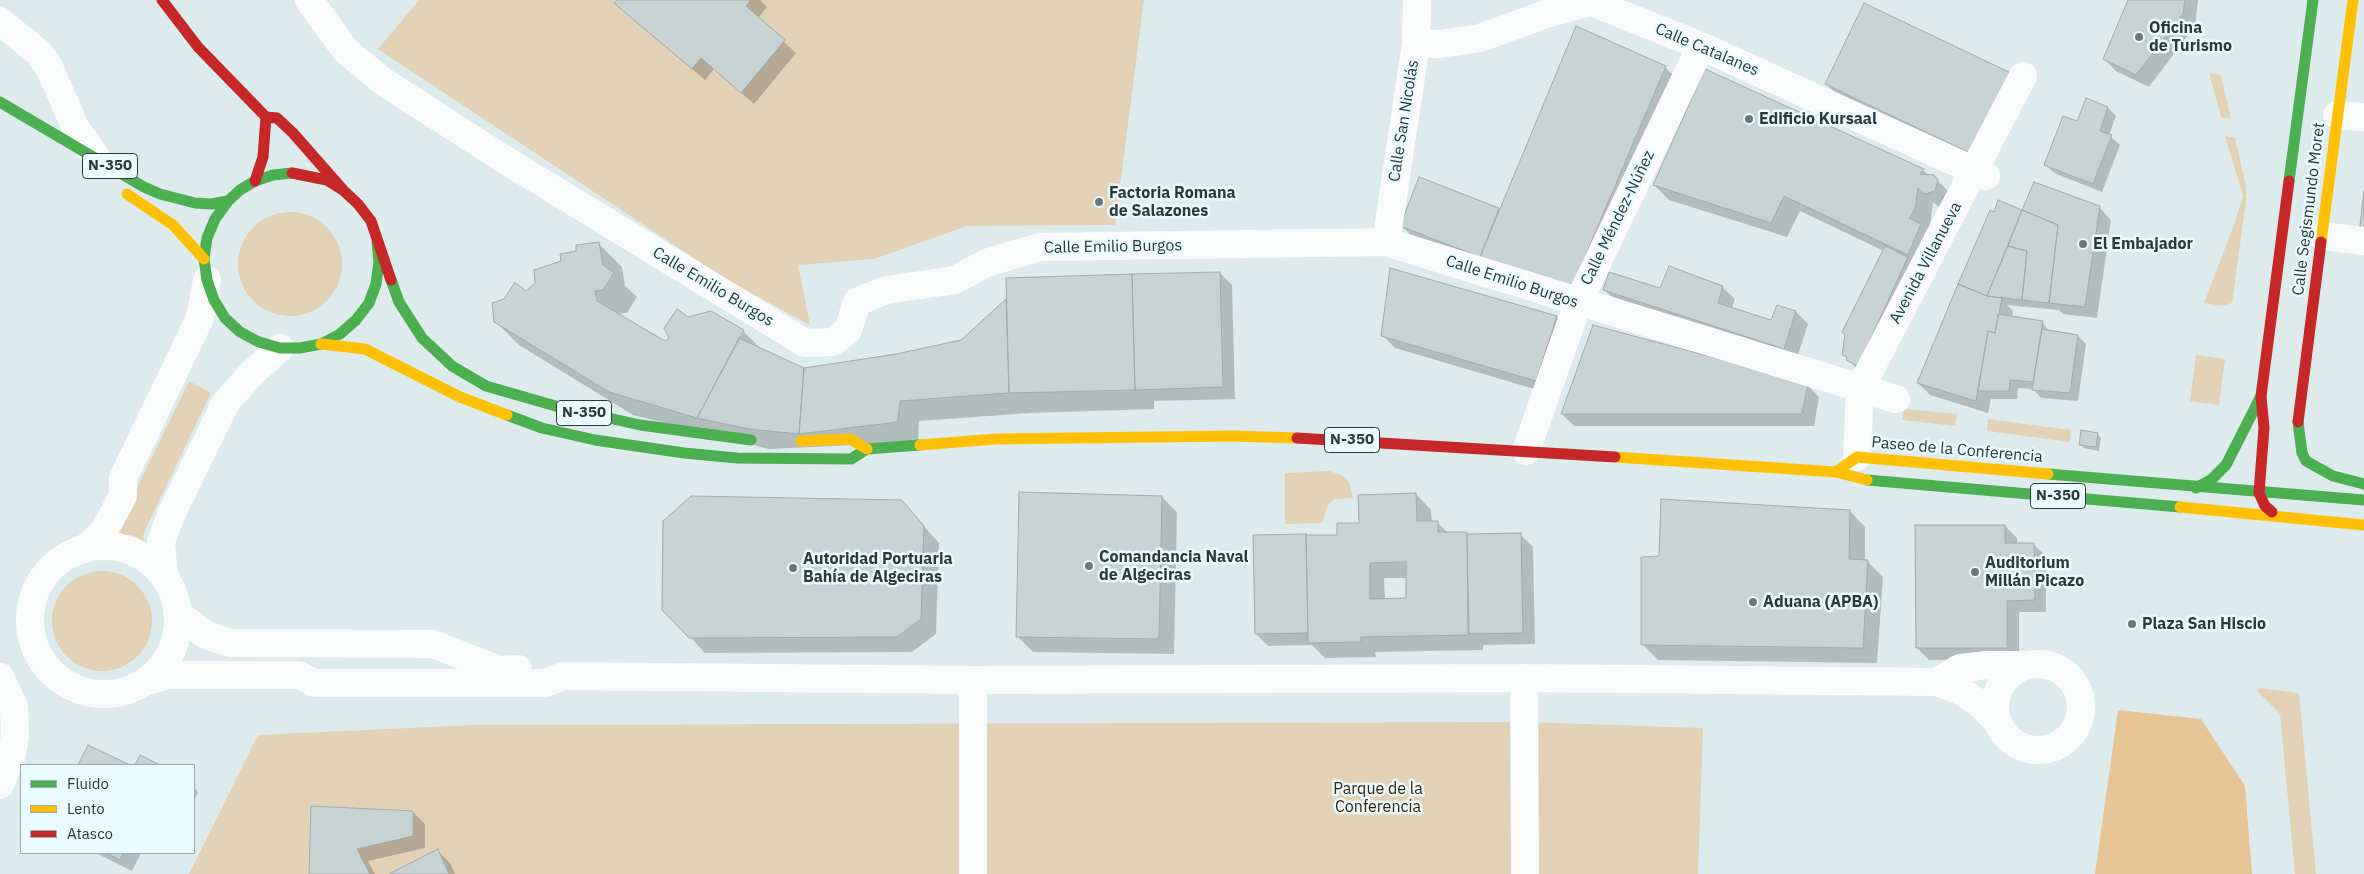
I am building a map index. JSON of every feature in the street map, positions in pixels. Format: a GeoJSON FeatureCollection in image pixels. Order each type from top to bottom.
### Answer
{"type":"FeatureCollection","features":[{"type":"Feature","properties":{"kind":"main road"},"geometry":{"type":"LineString","coordinates":[[162,0],[198,47],[266,117],[277,118],[294,133],[343,190]]}},
{"type":"Feature","properties":{"kind":"main road","name":"Calle Segismundo Moret"},"geometry":{"type":"LineString","coordinates":[[2259,493],[2264,428],[2261,396],[2313,0]]}},
{"type":"Feature","properties":{"kind":"main road","name":"Calle Segismundo Moret"},"geometry":{"type":"LineString","coordinates":[[2353,0],[2298,422],[2302,453],[2306,461],[2333,476],[2364,484]]}},
{"type":"Feature","properties":{"kind":"main road","name":"N-350"},"geometry":{"type":"LineString","coordinates":[[0,102],[144,187],[168,197],[203,204],[228,201]]}},
{"type":"Feature","properties":{"kind":"main road"},"geometry":{"type":"LineString","coordinates":[[255,181],[263,157],[266,117]]}},
{"type":"Feature","properties":{"kind":"main road","name":"N-350"},"geometry":{"type":"LineString","coordinates":[[205,270],[207,238],[215,219],[228,201],[240,190],[255,181],[273,175],[291,173],[318,178],[343,190],[358,204],[371,222],[399,302],[422,338],[452,366],[486,386],[559,407],[640,425],[739,440],[766,441]]}},
{"type":"Feature","properties":{"kind":"main road","name":"N-350"},"geometry":{"type":"LineString","coordinates":[[120,190],[174,225],[205,270],[214,300],[225,318],[240,332],[259,342],[280,348],[300,348],[321,344],[340,334],[356,320],[369,303],[377,277],[379,262],[378,242]]}},
{"type":"Feature","properties":{"kind":"main road","name":"N-350"},"geometry":{"type":"LineString","coordinates":[[321,344],[365,349],[460,397],[542,428],[595,440],[684,453],[737,458],[851,459],[868,449],[996,439],[1232,436],[1366,441],[1846,464],[1857,479],[2364,525]]}},
{"type":"Feature","properties":{"kind":"main road","name":"Calle Segismundo Moret"},"geometry":{"type":"LineString","coordinates":[[2196,488],[2212,479],[2226,465],[2261,396]]}},
{"type":"Feature","properties":{"kind":"main road","name":"N-350"},"geometry":{"type":"LineString","coordinates":[[785,441],[850,440],[868,449]]}},
{"type":"Feature","properties":{"kind":"main road","name":"Paseo de la Conferencia"},"geometry":{"type":"LineString","coordinates":[[1846,464],[2196,488]]}},
{"type":"Feature","properties":{"kind":"main road","name":"N-350"},"geometry":{"type":"LineString","coordinates":[[2196,488],[2364,500]]}},
{"type":"Feature","properties":{"kind":"main road"},"geometry":{"type":"LineString","coordinates":[[2259,493],[2266,506],[2280,516]]}},
{"type":"Feature","properties":{"kind":"street","name":"Calle Emilio Burgos"},"geometry":{"type":"LineString","coordinates":[[308,0],[346,51],[384,82],[502,158],[805,343],[833,342],[848,330],[857,302],[886,290],[955,280],[986,263],[1040,248],[1386,242],[1896,400]]}},
{"type":"Feature","properties":{"kind":"street","name":"Calle San Nicolás"},"geometry":{"type":"LineString","coordinates":[[1386,242],[1416,44],[1417,0]]}},
{"type":"Feature","properties":{"kind":"street","name":"Calle Catalanes"},"geometry":{"type":"LineString","coordinates":[[1416,44],[1440,44],[1480,38],[1546,14],[1591,2],[1701,46],[1980,174]]}},
{"type":"Feature","properties":{"kind":"street"},"geometry":{"type":"LineString","coordinates":[[0,20],[39,53],[44,60],[76,129],[84,143],[97,158]]}},
{"type":"Feature","properties":{"kind":"street","name":"Calle Méndez-Núñez"},"geometry":{"type":"LineString","coordinates":[[1526,450],[1578,303],[1701,46]]}},
{"type":"Feature","properties":{"kind":"street","name":"Avenida Villanueva"},"geometry":{"type":"LineString","coordinates":[[1846,464],[1860,389],[1980,174],[2023,76]]}},
{"type":"Feature","properties":{"kind":"street"},"geometry":{"type":"LineString","coordinates":[[2337,115],[2364,117]]}},
{"type":"Feature","properties":{"kind":"street"},"geometry":{"type":"LineString","coordinates":[[2322,236],[2364,241]]}},
{"type":"Feature","properties":{"kind":"street"},"geometry":{"type":"LineString","coordinates":[[85,549],[104,531],[122,496],[123,478],[200,318],[205,270]]}},
{"type":"Feature","properties":{"kind":"street"},"geometry":{"type":"LineString","coordinates":[[164,577],[161,542],[170,517],[226,402],[253,372],[280,348]]}},
{"type":"Feature","properties":{"kind":"street"},"geometry":{"type":"LineString","coordinates":[[147,681],[161,667],[171,651],[177,632],[177,613],[173,594],[164,577],[151,563],[134,552],[116,547],[97,546],[85,549],[61,560],[47,573],[37,590],[31,608],[30,627],[34,646],[43,663],[56,678],[73,688],[91,693],[111,694],[130,690],[147,681],[169,675],[299,675],[314,683],[546,683],[563,676],[973,680],[1524,678],[1937,682],[1959,690],[1979,704],[1997,722]]}},
{"type":"Feature","properties":{"kind":"street"},"geometry":{"type":"LineString","coordinates":[[177,613],[206,635],[230,643],[433,644],[499,670],[547,668],[563,676]]}},
{"type":"Feature","properties":{"kind":"street"},"geometry":{"type":"LineString","coordinates":[[1937,682],[1960,668],[2038,663],[2053,665],[2066,673],[2076,685],[2081,699],[2081,714],[2076,729],[2066,740],[2053,748],[2038,751],[2022,748],[2010,741],[2000,729],[1994,714],[1994,699],[2000,685],[2010,673],[2023,665]]}},
{"type":"Feature","properties":{"kind":"street"},"geometry":{"type":"LineString","coordinates":[[0,677],[14,707],[15,736],[11,758],[0,786]]}},
{"type":"Feature","properties":{"kind":"street"},"geometry":{"type":"LineString","coordinates":[[1524,678],[1525,874]]}},
{"type":"Feature","properties":{"kind":"street"},"geometry":{"type":"LineString","coordinates":[[973,680],[973,874]]}},
{"type":"Feature","properties":{"kind":"green space"},"geometry":{"type":"Polygon","coordinates":[[[419,0],[1144,0],[1115,225],[967,226],[874,259],[798,265],[810,325],[727,280],[378,49],[419,0]]]}},
{"type":"Feature","properties":{"kind":"green space"},"geometry":{"type":"Polygon","coordinates":[[[2209,73],[2221,75],[2231,119],[2221,117],[2209,73]]]}},
{"type":"Feature","properties":{"kind":"green space"},"geometry":{"type":"Polygon","coordinates":[[[2225,136],[2235,138],[2246,186],[2246,201],[2232,303],[2222,306],[2204,303],[2243,196],[2225,136]]]}},
{"type":"Feature","properties":{"kind":"green space"},"geometry":{"type":"Polygon","coordinates":[[[290,212],[310,216],[319,220],[327,227],[334,235],[338,244],[342,264],[338,284],[334,293],[327,301],[319,308],[310,312],[290,316],[270,312],[261,308],[253,301],[246,293],[242,284],[238,264],[242,244],[246,235],[253,227],[261,220],[270,216],[290,212]]]}},
{"type":"Feature","properties":{"kind":"green space"},"geometry":{"type":"Polygon","coordinates":[[[2196,355],[2225,359],[2219,405],[2190,401],[2196,355]]]}},
{"type":"Feature","properties":{"kind":"green space"},"geometry":{"type":"Polygon","coordinates":[[[189,381],[211,393],[147,526],[143,536],[144,541],[134,536],[115,533],[189,381]]]}},
{"type":"Feature","properties":{"kind":"green space"},"geometry":{"type":"Polygon","coordinates":[[[1904,409],[1957,414],[1955,426],[1902,420],[1904,409]]]}},
{"type":"Feature","properties":{"kind":"green space"},"geometry":{"type":"Polygon","coordinates":[[[1988,419],[2071,430],[2070,442],[1987,431],[1988,419]]]}},
{"type":"Feature","properties":{"kind":"green space"},"geometry":{"type":"Polygon","coordinates":[[[1329,471],[1342,475],[1349,482],[1353,498],[1334,499],[1328,505],[1322,523],[1285,524],[1285,473],[1329,471]]]}},
{"type":"Feature","properties":{"kind":"green space"},"geometry":{"type":"Polygon","coordinates":[[[102,571],[112,572],[130,579],[144,593],[151,611],[151,631],[144,649],[130,663],[112,670],[102,671],[92,670],[74,663],[60,649],[53,631],[52,621],[53,611],[60,593],[74,579],[92,572],[102,571]]]}},
{"type":"Feature","properties":{"kind":"green space"},"geometry":{"type":"Polygon","coordinates":[[[2259,688],[2299,693],[2316,874],[2295,874],[2280,714],[2257,691],[2259,688]]]}},
{"type":"Feature","properties":{"kind":"green space","name":"Parque de la Conferencia"},"geometry":{"type":"Polygon","coordinates":[[[1524,722],[1703,728],[1698,874],[189,874],[258,735],[473,725],[1524,722]]]}},
{"type":"Feature","properties":{"kind":"shaded area"},"geometry":{"type":"Polygon","coordinates":[[[2118,710],[2201,719],[2245,786],[2252,874],[2095,874],[2118,710]]]}},
{"type":"Feature","properties":{"kind":"building"},"geometry":{"type":"Polygon","coordinates":[[[617,0],[751,0],[746,6],[785,40],[741,93],[701,58],[692,69],[614,3],[617,0]]]}},
{"type":"Feature","properties":{"kind":"building","name":"Oficina de Turismo"},"geometry":{"type":"Polygon","coordinates":[[[2128,0],[2185,0],[2183,14],[2136,75],[2103,59],[2128,0]]]}},
{"type":"Feature","properties":{"kind":"building"},"geometry":{"type":"Polygon","coordinates":[[[1864,3],[2013,74],[1974,155],[1825,84],[1864,3]]]}},
{"type":"Feature","properties":{"kind":"building"},"geometry":{"type":"Polygon","coordinates":[[[1576,26],[1666,66],[1572,287],[1480,257],[1576,26]]]}},
{"type":"Feature","properties":{"kind":"building","name":"Edificio Kursaal"},"geometry":{"type":"Polygon","coordinates":[[[1705,69],[1924,169],[1920,174],[1934,175],[1938,180],[1935,191],[1925,194],[1918,188],[1915,210],[1909,218],[1921,224],[1908,255],[1784,196],[1771,223],[1653,185],[1705,69]]]}},
{"type":"Feature","properties":{"kind":"building"},"geometry":{"type":"Polygon","coordinates":[[[2086,98],[2108,107],[2100,131],[2112,135],[2093,184],[2044,165],[2063,116],[2077,121],[2086,98]]]}},
{"type":"Feature","properties":{"kind":"building"},"geometry":{"type":"Polygon","coordinates":[[[1419,177],[1499,208],[1480,257],[1400,226],[1419,177]]]}},
{"type":"Feature","properties":{"kind":"building"},"geometry":{"type":"Polygon","coordinates":[[[2034,182],[2100,206],[2085,307],[2049,303],[2058,225],[2022,210],[2034,182]]]}},
{"type":"Feature","properties":{"kind":"building"},"geometry":{"type":"Polygon","coordinates":[[[2364,191],[2364,234],[2359,234],[2364,191]]]}},
{"type":"Feature","properties":{"kind":"building"},"geometry":{"type":"Polygon","coordinates":[[[1998,200],[2022,210],[1987,296],[1958,284],[1990,210],[1994,212],[1998,200]]]}},
{"type":"Feature","properties":{"kind":"building"},"geometry":{"type":"Polygon","coordinates":[[[2022,210],[2058,225],[2049,303],[2022,300],[2027,251],[2008,246],[2022,210]]]}},
{"type":"Feature","properties":{"kind":"building"},"geometry":{"type":"Polygon","coordinates":[[[599,242],[603,265],[614,273],[603,290],[595,291],[597,301],[665,341],[669,338],[664,328],[677,309],[688,317],[711,311],[744,330],[697,418],[609,392],[494,322],[492,303],[504,299],[515,282],[526,291],[535,283],[534,270],[561,261],[560,254],[576,251],[576,245],[599,242]]]}},
{"type":"Feature","properties":{"kind":"building"},"geometry":{"type":"Polygon","coordinates":[[[1885,246],[1908,257],[1858,366],[1846,360],[1847,357],[1842,355],[1845,334],[1842,332],[1885,246]]]}},
{"type":"Feature","properties":{"kind":"building"},"geometry":{"type":"Polygon","coordinates":[[[2008,246],[2027,251],[2022,300],[1987,296],[2008,246]]]}},
{"type":"Feature","properties":{"kind":"building"},"geometry":{"type":"Polygon","coordinates":[[[1669,266],[1723,286],[1718,303],[1771,320],[1777,305],[1796,311],[1784,349],[1603,290],[1609,272],[1660,288],[1669,266]]]}},
{"type":"Feature","properties":{"kind":"building"},"geometry":{"type":"Polygon","coordinates":[[[1390,268],[1557,316],[1536,381],[1381,336],[1390,268]]]}},
{"type":"Feature","properties":{"kind":"building"},"geometry":{"type":"Polygon","coordinates":[[[1220,272],[1223,387],[1135,390],[1132,274],[1220,272]]]}},
{"type":"Feature","properties":{"kind":"building"},"geometry":{"type":"Polygon","coordinates":[[[1132,274],[1135,390],[1009,393],[1006,278],[1132,274]]]}},
{"type":"Feature","properties":{"kind":"building"},"geometry":{"type":"Polygon","coordinates":[[[1958,284],[1987,296],[2002,298],[1995,333],[1988,331],[1976,401],[1917,383],[1958,284]]]}},
{"type":"Feature","properties":{"kind":"building"},"geometry":{"type":"Polygon","coordinates":[[[1006,299],[1009,393],[900,401],[898,422],[799,434],[804,368],[896,354],[961,340],[1006,299]]]}},
{"type":"Feature","properties":{"kind":"building"},"geometry":{"type":"Polygon","coordinates":[[[1998,314],[2043,321],[2033,382],[2010,380],[2009,391],[1978,391],[1988,331],[1995,333],[1998,314]]]}},
{"type":"Feature","properties":{"kind":"building"},"geometry":{"type":"Polygon","coordinates":[[[1593,325],[1808,383],[1802,414],[1561,414],[1593,325]]]}},
{"type":"Feature","properties":{"kind":"building"},"geometry":{"type":"Polygon","coordinates":[[[2042,329],[2078,335],[2070,393],[2032,390],[2042,329]]]}},
{"type":"Feature","properties":{"kind":"building"},"geometry":{"type":"Polygon","coordinates":[[[739,338],[804,368],[799,434],[749,429],[697,418],[739,338]]]}},
{"type":"Feature","properties":{"kind":"building"},"geometry":{"type":"Polygon","coordinates":[[[2081,430],[2098,433],[2096,447],[2079,445],[2081,430]]]}},
{"type":"Feature","properties":{"kind":"building","name":"Comandancia Naval de Algeciras"},"geometry":{"type":"Polygon","coordinates":[[[1019,492],[1162,496],[1159,639],[1016,637],[1019,492]]]}},
{"type":"Feature","properties":{"kind":"building"},"geometry":{"type":"Polygon","coordinates":[[[1416,493],[1417,521],[1438,521],[1438,532],[1467,532],[1468,635],[1361,637],[1361,642],[1308,643],[1306,535],[1337,535],[1337,523],[1359,523],[1358,495],[1416,493]],[[1406,562],[1370,563],[1370,599],[1406,598],[1406,562]]]}},
{"type":"Feature","properties":{"kind":"building","name":"Autoridad Portuaria Bahía de Algeciras"},"geometry":{"type":"Polygon","coordinates":[[[691,496],[902,500],[924,526],[921,619],[897,637],[689,638],[662,610],[663,521],[691,496]]]}},
{"type":"Feature","properties":{"kind":"building","name":"Aduana (APBA)"},"geometry":{"type":"Polygon","coordinates":[[[1661,499],[1850,510],[1849,559],[1868,560],[1863,648],[1641,645],[1641,557],[1659,556],[1661,499]]]}},
{"type":"Feature","properties":{"kind":"building","name":"Auditorium Millán Picazo"},"geometry":{"type":"Polygon","coordinates":[[[1915,525],[2005,525],[2005,543],[2034,543],[2035,600],[2007,601],[2007,648],[1916,648],[1915,525]]]}},
{"type":"Feature","properties":{"kind":"building"},"geometry":{"type":"Polygon","coordinates":[[[1521,533],[1523,633],[1469,634],[1467,534],[1521,533]]]}},
{"type":"Feature","properties":{"kind":"building"},"geometry":{"type":"Polygon","coordinates":[[[1306,534],[1308,633],[1255,634],[1253,535],[1306,534]]]}},
{"type":"Feature","properties":{"kind":"building"},"geometry":{"type":"Polygon","coordinates":[[[88,745],[128,764],[78,764],[88,745]]]}},
{"type":"Feature","properties":{"kind":"building"},"geometry":{"type":"Polygon","coordinates":[[[140,755],[158,764],[136,764],[140,755]]]}},
{"type":"Feature","properties":{"kind":"building"},"geometry":{"type":"Polygon","coordinates":[[[311,806],[413,811],[413,836],[357,849],[370,874],[309,874],[311,806]]]}},
{"type":"Feature","properties":{"kind":"building"},"geometry":{"type":"Polygon","coordinates":[[[438,849],[449,874],[389,874],[438,849]]]}},
{"type":"Feature","properties":{"kind":"building"},"geometry":{"type":"Polygon","coordinates":[[[108,854],[123,854],[120,860],[108,854]]]}},
{"type":"Feature","properties":{"kind":"traffic: fast"},"geometry":{"type":"LineString","coordinates":[[2289,181],[2313,0]]}},
{"type":"Feature","properties":{"kind":"traffic: fast"},"geometry":{"type":"LineString","coordinates":[[0,102],[144,187],[160,194],[195,203],[211,204],[228,201]]}},
{"type":"Feature","properties":{"kind":"traffic: fast"},"geometry":{"type":"LineString","coordinates":[[292,173],[273,175],[255,181],[240,190],[228,201],[215,219],[207,238],[204,259],[207,280],[214,300],[225,318],[240,332],[259,342],[280,348],[300,348],[321,344],[340,334],[356,320],[369,303],[376,284],[379,262],[377,242]]}},
{"type":"Feature","properties":{"kind":"traffic: fast"},"geometry":{"type":"LineString","coordinates":[[391,280],[399,302],[422,338],[452,366],[486,386],[559,407],[640,425],[751,440]]}},
{"type":"Feature","properties":{"kind":"traffic: fast"},"geometry":{"type":"LineString","coordinates":[[2196,488],[2212,479],[2226,465],[2261,396]]}},
{"type":"Feature","properties":{"kind":"traffic: fast"},"geometry":{"type":"LineString","coordinates":[[507,415],[542,428],[595,440],[684,453],[737,458],[851,459],[867,449],[920,445]]}},
{"type":"Feature","properties":{"kind":"traffic: fast"},"geometry":{"type":"LineString","coordinates":[[2298,422],[2302,453],[2306,461],[2333,476],[2364,484]]}},
{"type":"Feature","properties":{"kind":"traffic: fast"},"geometry":{"type":"LineString","coordinates":[[2048,474],[2364,500]]}},
{"type":"Feature","properties":{"kind":"traffic: fast"},"geometry":{"type":"LineString","coordinates":[[1867,480],[2180,507]]}},
{"type":"Feature","properties":{"kind":"traffic: slow"},"geometry":{"type":"LineString","coordinates":[[2321,242],[2353,0]]}},
{"type":"Feature","properties":{"kind":"traffic: slow"},"geometry":{"type":"LineString","coordinates":[[127,194],[173,225],[204,259]]}},
{"type":"Feature","properties":{"kind":"traffic: slow"},"geometry":{"type":"LineString","coordinates":[[321,344],[365,349],[460,397],[507,415]]}},
{"type":"Feature","properties":{"kind":"traffic: slow"},"geometry":{"type":"LineString","coordinates":[[920,445],[996,439],[1232,436],[1297,438]]}},
{"type":"Feature","properties":{"kind":"traffic: slow"},"geometry":{"type":"LineString","coordinates":[[801,441],[850,439],[867,449]]}},
{"type":"Feature","properties":{"kind":"traffic: slow"},"geometry":{"type":"LineString","coordinates":[[1615,457],[1836,472],[1867,480]]}},
{"type":"Feature","properties":{"kind":"traffic: slow"},"geometry":{"type":"LineString","coordinates":[[1836,472],[1857,457],[2048,474]]}},
{"type":"Feature","properties":{"kind":"traffic: slow"},"geometry":{"type":"LineString","coordinates":[[2180,507],[2364,525]]}},
{"type":"Feature","properties":{"kind":"traffic: jam"},"geometry":{"type":"LineString","coordinates":[[162,0],[198,47],[266,117],[277,118],[293,133],[343,190]]}},
{"type":"Feature","properties":{"kind":"traffic: jam"},"geometry":{"type":"LineString","coordinates":[[255,181],[263,157],[266,117]]}},
{"type":"Feature","properties":{"kind":"traffic: jam"},"geometry":{"type":"LineString","coordinates":[[292,173],[327,180],[343,190],[358,204],[371,221],[391,280]]}},
{"type":"Feature","properties":{"kind":"traffic: jam"},"geometry":{"type":"LineString","coordinates":[[2272,512],[2265,506],[2259,493],[2264,428],[2261,396],[2289,181]]}},
{"type":"Feature","properties":{"kind":"traffic: jam"},"geometry":{"type":"LineString","coordinates":[[2298,422],[2321,242]]}},
{"type":"Feature","properties":{"kind":"traffic: jam"},"geometry":{"type":"LineString","coordinates":[[1297,438],[1615,457]]}},
{"type":"Feature","properties":{"kind":"place","name":"Oficina de Turismo"},"geometry":{"type":"Point","coordinates":[2139,37]}},
{"type":"Feature","properties":{"kind":"place","name":"Edificio Kursaal"},"geometry":{"type":"Point","coordinates":[1749,119]}},
{"type":"Feature","properties":{"kind":"place","name":"Factoria Romana de Salazones"},"geometry":{"type":"Point","coordinates":[1099,202]}},
{"type":"Feature","properties":{"kind":"place","name":"El Embajador"},"geometry":{"type":"Point","coordinates":[2083,244]}},
{"type":"Feature","properties":{"kind":"place","name":"Comandancia Naval de Algeciras"},"geometry":{"type":"Point","coordinates":[1089,566]}},
{"type":"Feature","properties":{"kind":"place","name":"Autoridad Portuaria Bahía de Algeciras"},"geometry":{"type":"Point","coordinates":[793,568]}},
{"type":"Feature","properties":{"kind":"place","name":"Auditorium Millán Picazo"},"geometry":{"type":"Point","coordinates":[1975,572]}},
{"type":"Feature","properties":{"kind":"place","name":"Aduana (APBA)"},"geometry":{"type":"Point","coordinates":[1753,602]}},
{"type":"Feature","properties":{"kind":"place","name":"Plaza San Hiscio"},"geometry":{"type":"Point","coordinates":[2132,624]}}]}
